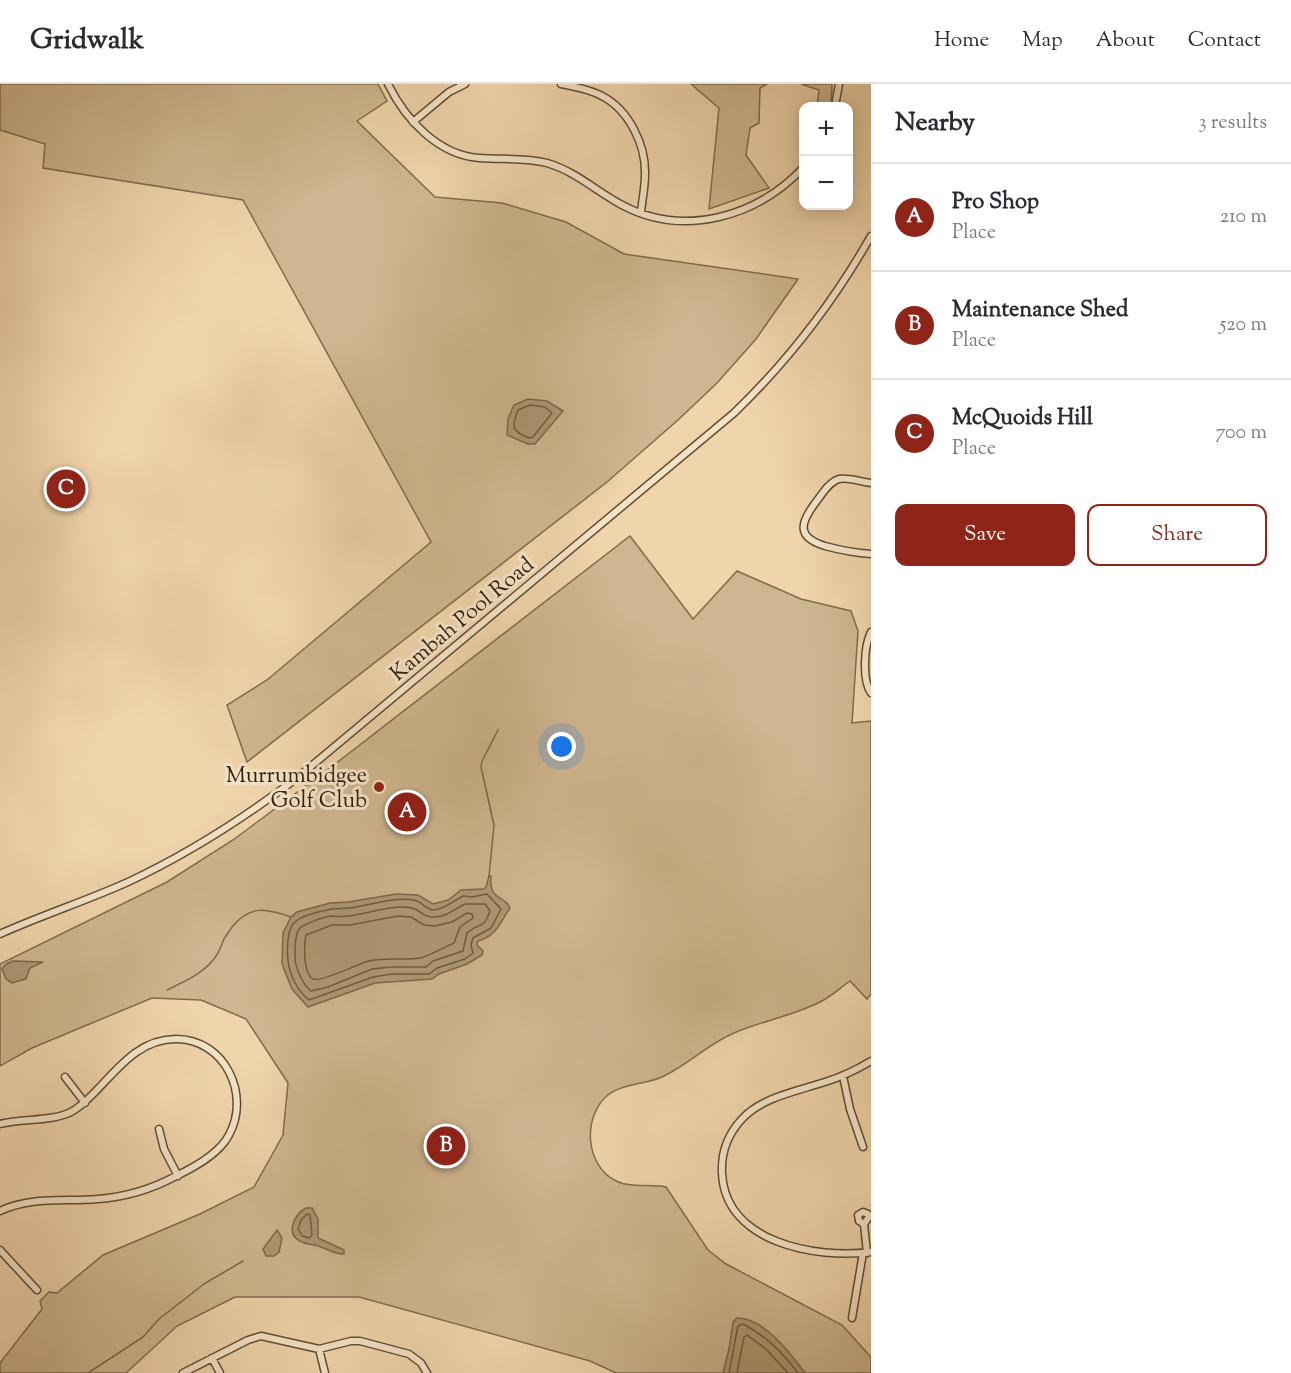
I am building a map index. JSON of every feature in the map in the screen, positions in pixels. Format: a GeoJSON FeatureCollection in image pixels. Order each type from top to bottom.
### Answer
{"type":"FeatureCollection","features":[{"type":"Feature","properties":{"kind":"street"},"geometry":{"type":"LineString","coordinates":[[388,84],[413,122],[431,139],[456,153],[477,158],[523,158],[548,163],[572,173],[609,198],[641,213],[660,218],[687,221],[712,219],[750,208],[777,192],[799,172]]}},
{"type":"Feature","properties":{"kind":"street"},"geometry":{"type":"LineString","coordinates":[[413,122],[449,92],[465,84]]}},
{"type":"Feature","properties":{"kind":"street"},"geometry":{"type":"LineString","coordinates":[[561,84],[591,91],[607,99],[617,106],[633,127],[644,160],[645,175],[641,213]]}},
{"type":"Feature","properties":{"kind":"street"},"geometry":{"type":"LineString","coordinates":[[836,102],[839,84]]}},
{"type":"Feature","properties":{"kind":"street","name":"Kambah Pool Road"},"geometry":{"type":"LineString","coordinates":[[0,934],[110,890],[165,864],[236,822],[297,778],[734,413],[773,374],[815,324],[847,279],[871,236]]}},
{"type":"Feature","properties":{"kind":"street"},"geometry":{"type":"LineString","coordinates":[[871,483],[845,479],[833,481],[807,514],[803,527],[807,538],[813,542],[836,549],[871,554]]}},
{"type":"Feature","properties":{"kind":"street"},"geometry":{"type":"LineString","coordinates":[[871,632],[867,642],[865,679],[871,693]]}},
{"type":"Feature","properties":{"kind":"street"},"geometry":{"type":"LineString","coordinates":[[0,1124],[71,1112],[85,1103],[128,1058],[150,1043],[164,1040],[188,1040],[206,1047],[225,1064],[236,1087],[238,1107],[230,1134],[222,1145],[178,1176],[145,1190],[122,1196],[37,1201],[16,1204],[0,1211]]}},
{"type":"Feature","properties":{"kind":"street"},"geometry":{"type":"LineString","coordinates":[[867,1253],[832,1254],[812,1251],[758,1233],[748,1226],[732,1208],[724,1187],[722,1160],[727,1142],[736,1126],[748,1113],[766,1102],[843,1076],[871,1061]]}},
{"type":"Feature","properties":{"kind":"street"},"geometry":{"type":"LineString","coordinates":[[843,1076],[850,1108],[863,1147]]}},
{"type":"Feature","properties":{"kind":"street"},"geometry":{"type":"LineString","coordinates":[[65,1077],[85,1103]]}},
{"type":"Feature","properties":{"kind":"street"},"geometry":{"type":"LineString","coordinates":[[159,1129],[164,1149],[178,1176]]}},
{"type":"Feature","properties":{"kind":"street"},"geometry":{"type":"LineString","coordinates":[[852,1318],[867,1253],[864,1224]]}},
{"type":"Feature","properties":{"kind":"street"},"geometry":{"type":"LineString","coordinates":[[0,1250],[37,1290]]}},
{"type":"Feature","properties":{"kind":"street"},"geometry":{"type":"LineString","coordinates":[[183,1373],[261,1336],[319,1349],[360,1341],[409,1354],[421,1363],[428,1373]]}},
{"type":"Feature","properties":{"kind":"street"},"geometry":{"type":"LineString","coordinates":[[319,1349],[325,1373]]}},
{"type":"Feature","properties":{"kind":"street"},"geometry":{"type":"LineString","coordinates":[[212,1358],[220,1373]]}},
{"type":"Feature","properties":{"kind":"shaded area"},"geometry":{"type":"Polygon","coordinates":[[[0,84],[378,84],[387,101],[357,121],[435,197],[502,203],[566,222],[624,254],[798,279],[756,339],[717,383],[678,420],[607,482],[247,762],[227,705],[267,680],[431,542],[243,200],[43,168],[45,144],[0,130],[0,84]]]}},
{"type":"Feature","properties":{"kind":"shaded area"},"geometry":{"type":"Polygon","coordinates":[[[691,84],[767,84],[760,88],[759,123],[750,128],[746,155],[769,188],[709,209],[719,108],[691,84]]]}},
{"type":"Feature","properties":{"kind":"shaded area"},"geometry":{"type":"Polygon","coordinates":[[[801,84],[832,84],[831,102],[818,102],[819,90],[801,84]]]}},
{"type":"Feature","properties":{"kind":"shaded area","name":"Murrumbidgee Golf Club"},"geometry":{"type":"Polygon","coordinates":[[[630,536],[693,619],[737,571],[801,599],[851,611],[858,631],[852,723],[871,721],[871,994],[867,999],[850,981],[828,998],[810,1007],[744,1029],[725,1038],[664,1076],[614,1091],[600,1104],[594,1115],[591,1127],[593,1153],[606,1174],[616,1181],[666,1187],[708,1250],[726,1264],[842,1325],[871,1357],[871,1373],[616,1373],[590,1361],[359,1297],[235,1297],[177,1326],[126,1373],[0,1373],[0,1363],[42,1309],[40,1301],[49,1292],[57,1293],[103,1255],[200,1214],[254,1187],[283,1135],[288,1083],[246,1019],[201,1000],[152,998],[32,1048],[0,1066],[0,964],[167,882],[233,840],[630,536]]]}},
{"type":"Feature","properties":{"kind":"water"},"geometry":{"type":"Polygon","coordinates":[[[528,399],[547,401],[563,411],[535,444],[528,444],[507,435],[508,419],[514,405],[528,399]]]}},
{"type":"Feature","properties":{"kind":"water"},"geometry":{"type":"Polygon","coordinates":[[[489,876],[491,876],[492,890],[510,908],[494,932],[478,941],[477,945],[483,951],[482,955],[467,964],[439,974],[432,979],[375,983],[308,1007],[292,989],[282,964],[283,933],[291,917],[297,912],[330,903],[396,894],[418,895],[433,904],[448,900],[461,890],[483,889],[486,887],[489,876]]]}},
{"type":"Feature","properties":{"kind":"water"},"geometry":{"type":"Polygon","coordinates":[[[13,961],[43,962],[30,968],[26,979],[12,983],[6,979],[2,969],[13,961]]]}},
{"type":"Feature","properties":{"kind":"water"},"geometry":{"type":"Polygon","coordinates":[[[306,1208],[312,1208],[318,1219],[318,1238],[344,1250],[344,1254],[304,1243],[293,1235],[295,1220],[306,1208]]]}},
{"type":"Feature","properties":{"kind":"water"},"geometry":{"type":"Polygon","coordinates":[[[277,1230],[282,1238],[279,1252],[274,1256],[266,1256],[263,1249],[277,1230]]]}},
{"type":"Feature","properties":{"kind":"water"},"geometry":{"type":"Polygon","coordinates":[[[737,1318],[747,1319],[757,1324],[776,1338],[805,1373],[723,1373],[733,1322],[737,1318]]]}},
{"type":"Feature","properties":{"kind":"waterway"},"geometry":{"type":"LineString","coordinates":[[489,876],[494,825],[481,767],[498,730]]}},
{"type":"Feature","properties":{"kind":"waterway"},"geometry":{"type":"LineString","coordinates":[[167,990],[204,969],[217,954],[232,927],[245,915],[266,910],[291,917]]}},
{"type":"Feature","properties":{"kind":"waterway"},"geometry":{"type":"LineString","coordinates":[[88,1373],[143,1337],[159,1319],[204,1284],[243,1261]]}},
{"type":"Feature","properties":{"kind":"place","name":"McQuoids Hill"},"geometry":{"type":"Point","coordinates":[66,489]}},
{"type":"Feature","properties":{"kind":"place","name":"Murrumbidgee Golf Club"},"geometry":{"type":"Point","coordinates":[379,787]}},
{"type":"Feature","properties":{"kind":"place","name":"Pro Shop"},"geometry":{"type":"Point","coordinates":[407,812]}},
{"type":"Feature","properties":{"kind":"place","name":"Maintenance Shed"},"geometry":{"type":"Point","coordinates":[446,1146]}}]}
